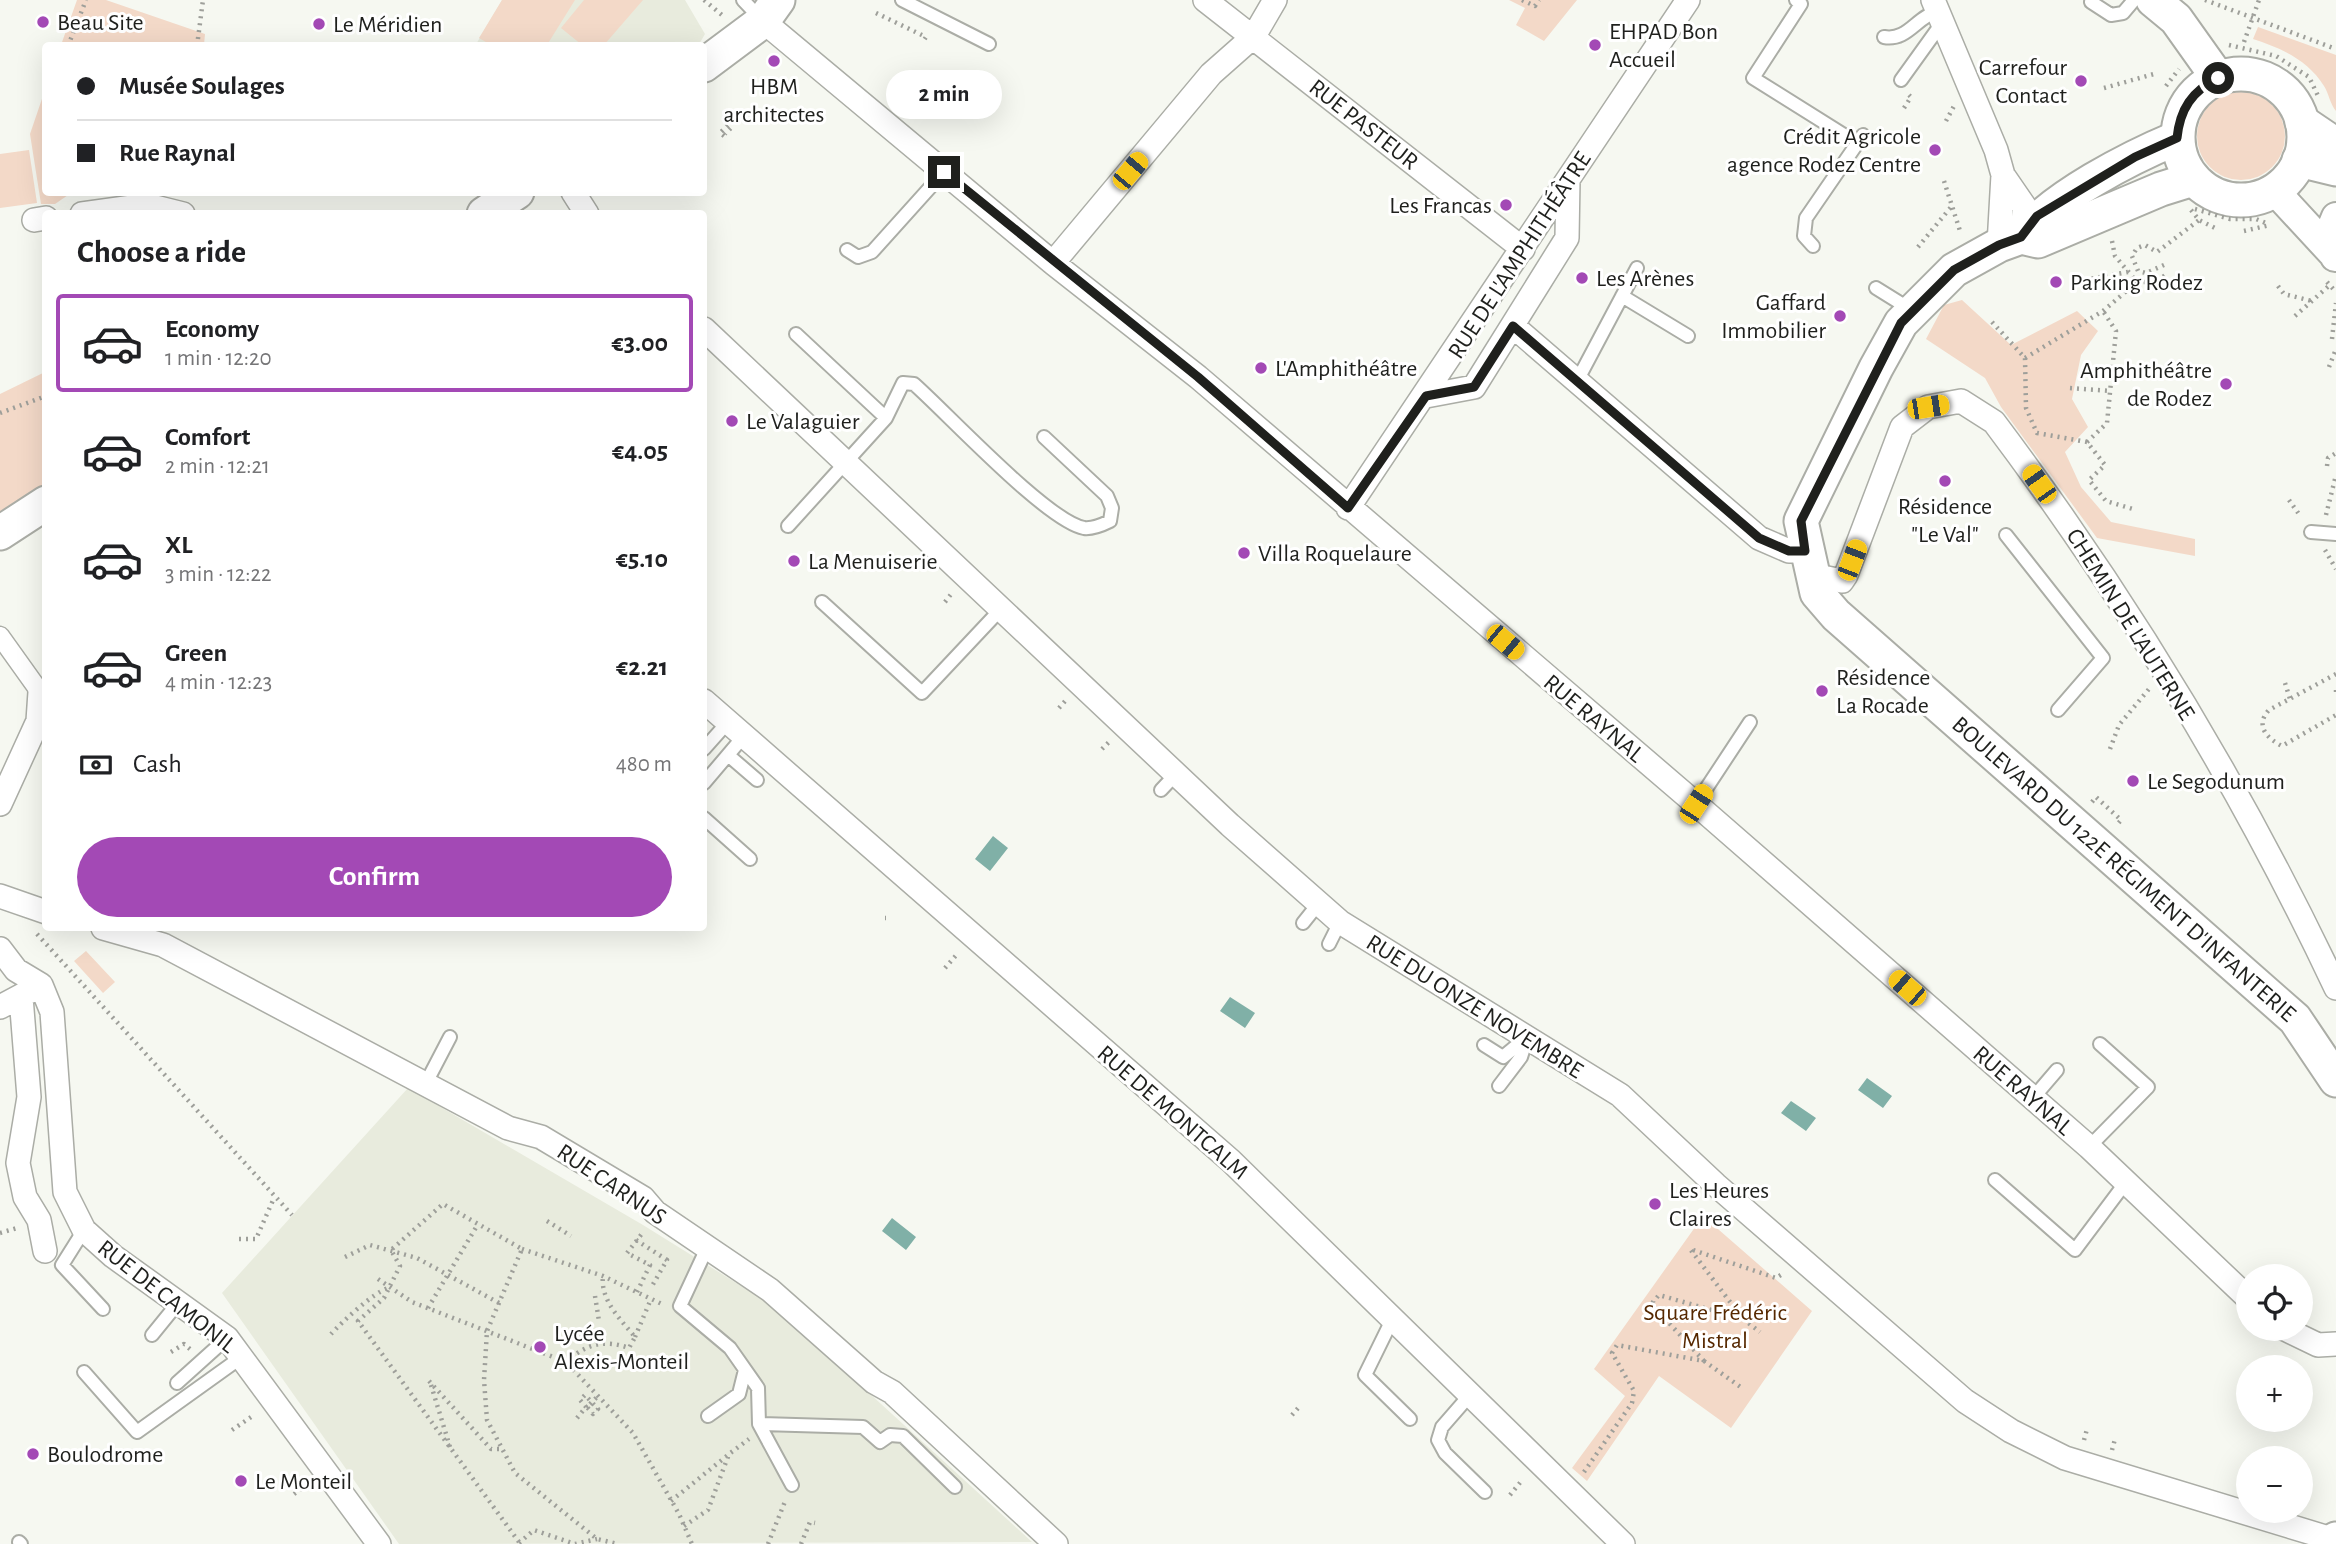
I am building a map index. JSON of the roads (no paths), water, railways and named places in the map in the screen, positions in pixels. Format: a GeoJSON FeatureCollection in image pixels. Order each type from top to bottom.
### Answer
{"type":"FeatureCollection","features":[{"type":"Feature","properties":{"kind":"main road"},"geometry":{"type":"LineString","coordinates":[[707,62],[761,7]]}},
{"type":"Feature","properties":{"kind":"main road"},"geometry":{"type":"LineString","coordinates":[[2138,7],[2176,19],[2218,78]]}},
{"type":"Feature","properties":{"kind":"main road"},"geometry":{"type":"LineString","coordinates":[[2311,110],[2300,160],[2293,172],[2274,190],[2246,200],[2232,199],[2211,192],[2193,179],[2185,167],[2177,138],[2184,108],[2193,95],[2218,78],[2248,74],[2270,81],[2311,110],[2336,145]]}},
{"type":"Feature","properties":{"kind":"main road"},"geometry":{"type":"LineString","coordinates":[[1808,555],[1833,460],[1876,368],[1901,323],[1954,270],[2010,241],[2038,241],[2061,217],[2146,152],[2177,138]]}},
{"type":"Feature","properties":{"kind":"main road"},"geometry":{"type":"LineString","coordinates":[[2300,160],[2336,169]]}},
{"type":"Feature","properties":{"kind":"main road"},"geometry":{"type":"LineString","coordinates":[[2061,217],[2193,179]]}},
{"type":"Feature","properties":{"kind":"main road"},"geometry":{"type":"LineString","coordinates":[[490,210],[511,196]]}},
{"type":"Feature","properties":{"kind":"main road"},"geometry":{"type":"LineString","coordinates":[[0,533],[42,506]]}},
{"type":"Feature","properties":{"kind":"main road","name":"BOULEVARD DU 122E RÉGIMENT D'INFANTERIE"},"geometry":{"type":"LineString","coordinates":[[1808,555],[1817,593],[1836,615],[2295,1020],[2336,1080]]}},
{"type":"Feature","properties":{"kind":"street","name":"RUE PASTEUR"},"geometry":{"type":"LineString","coordinates":[[1205,0],[1523,248]]}},
{"type":"Feature","properties":{"kind":"street"},"geometry":{"type":"LineString","coordinates":[[1053,262],[1211,74],[1254,36],[1275,0]]}},
{"type":"Feature","properties":{"kind":"street","name":"RUE DE L'AMPHITHÉÂTRE"},"geometry":{"type":"LineString","coordinates":[[1348,508],[1426,396],[1688,0]]}},
{"type":"Feature","properties":{"kind":"street","name":"RUE RAYNAL"},"geometry":{"type":"LineString","coordinates":[[761,7],[944,172],[1198,377],[1696,804],[2089,1147],[2236,1287]]}},
{"type":"Feature","properties":{"kind":"street"},"geometry":{"type":"LineString","coordinates":[[1938,11],[1996,150],[2003,175],[2025,206],[2010,241]]}},
{"type":"Feature","properties":{"kind":"street"},"geometry":{"type":"LineString","coordinates":[[1426,396],[1474,387],[1567,238],[1568,180]]}},
{"type":"Feature","properties":{"kind":"street"},"geometry":{"type":"LineString","coordinates":[[2274,190],[2336,257]]}},
{"type":"Feature","properties":{"kind":"street"},"geometry":{"type":"LineString","coordinates":[[111,210],[147,205],[167,210]]}},
{"type":"Feature","properties":{"kind":"street"},"geometry":{"type":"LineString","coordinates":[[2336,217],[2331,229],[2336,257]]}},
{"type":"Feature","properties":{"kind":"street"},"geometry":{"type":"LineString","coordinates":[[1513,326],[1759,538],[1789,551],[1808,555]]}},
{"type":"Feature","properties":{"kind":"street","name":"RUE DU ONZE NOVEMBRE"},"geometry":{"type":"LineString","coordinates":[[707,332],[1001,609],[1169,782],[1340,922],[1620,1095],[1716,1185],[1802,1256],[1965,1401],[2011,1431],[2065,1458],[2335,1541]]}},
{"type":"Feature","properties":{"kind":"street","name":"CHEMIN DE L'AUTERNE"},"geometry":{"type":"LineString","coordinates":[[1808,555],[1842,581],[1902,427],[1928,407],[1961,401],[1994,422],[2102,573],[2166,674],[2291,893],[2336,989]]}},
{"type":"Feature","properties":{"kind":"street"},"geometry":{"type":"LineString","coordinates":[[0,636],[41,705],[37,721],[0,804]]}},
{"type":"Feature","properties":{"kind":"street","name":"RUE DE MONTCALM"},"geometry":{"type":"LineString","coordinates":[[707,704],[1231,1161],[1623,1544]]}},
{"type":"Feature","properties":{"kind":"street"},"geometry":{"type":"LineString","coordinates":[[0,896],[37,919]]}},
{"type":"Feature","properties":{"kind":"street","name":"RUE CARNUS"},"geometry":{"type":"LineString","coordinates":[[114,931],[163,945],[508,1128],[541,1137],[643,1198],[655,1212],[770,1290],[874,1382],[892,1392],[1056,1544]]}},
{"type":"Feature","properties":{"kind":"street"},"geometry":{"type":"LineString","coordinates":[[0,949],[31,991],[29,1097],[18,1163],[25,1197],[39,1220],[45,1251]]}},
{"type":"Feature","properties":{"kind":"street"},"geometry":{"type":"LineString","coordinates":[[0,1007],[31,991]]}},
{"type":"Feature","properties":{"kind":"street","name":"RUE DE CAMONIL"},"geometry":{"type":"LineString","coordinates":[[31,991],[52,1012],[65,1192],[84,1230],[113,1256],[227,1338],[243,1356],[379,1544]]}},
{"type":"Feature","properties":{"kind":"street"},"geometry":{"type":"LineString","coordinates":[[2310,1341],[2318,1345],[2336,1344]]}},
{"type":"Feature","properties":{"kind":"lane"},"geometry":{"type":"LineString","coordinates":[[902,0],[989,44]]}},
{"type":"Feature","properties":{"kind":"lane"},"geometry":{"type":"LineString","coordinates":[[1796,0],[1801,5],[1753,78],[1844,135]]}},
{"type":"Feature","properties":{"kind":"lane"},"geometry":{"type":"LineString","coordinates":[[2091,2],[2111,15],[2138,7],[2134,0]]}},
{"type":"Feature","properties":{"kind":"lane"},"geometry":{"type":"LineString","coordinates":[[1884,37],[1895,39],[1906,34],[1924,15],[1938,11]]}},
{"type":"Feature","properties":{"kind":"lane"},"geometry":{"type":"LineString","coordinates":[[1901,80],[1938,11]]}},
{"type":"Feature","properties":{"kind":"lane"},"geometry":{"type":"LineString","coordinates":[[1813,246],[1804,236],[1806,218],[1863,135]]}},
{"type":"Feature","properties":{"kind":"lane"},"geometry":{"type":"LineString","coordinates":[[847,250],[858,257],[872,252],[944,172]]}},
{"type":"Feature","properties":{"kind":"lane"},"geometry":{"type":"LineString","coordinates":[[1577,381],[1637,268]]}},
{"type":"Feature","properties":{"kind":"lane"},"geometry":{"type":"LineString","coordinates":[[1876,288],[1913,311]]}},
{"type":"Feature","properties":{"kind":"lane"},"geometry":{"type":"LineString","coordinates":[[1622,296],[1688,336]]}},
{"type":"Feature","properties":{"kind":"lane"},"geometry":{"type":"LineString","coordinates":[[796,334],[886,418]]}},
{"type":"Feature","properties":{"kind":"lane"},"geometry":{"type":"LineString","coordinates":[[788,526],[886,418],[903,383],[914,384],[1016,480],[1059,516],[1084,528],[1098,527],[1110,521],[1112,508],[1107,496],[1044,437]]}},
{"type":"Feature","properties":{"kind":"lane"},"geometry":{"type":"LineString","coordinates":[[2311,532],[2336,534]]}},
{"type":"Feature","properties":{"kind":"lane"},"geometry":{"type":"LineString","coordinates":[[2006,536],[2103,658],[2058,710]]}},
{"type":"Feature","properties":{"kind":"lane"},"geometry":{"type":"LineString","coordinates":[[822,603],[922,693],[1001,609]]}},
{"type":"Feature","properties":{"kind":"lane"},"geometry":{"type":"LineString","coordinates":[[1696,804],[1750,722]]}},
{"type":"Feature","properties":{"kind":"lane"},"geometry":{"type":"LineString","coordinates":[[707,747],[736,729]]}},
{"type":"Feature","properties":{"kind":"lane"},"geometry":{"type":"LineString","coordinates":[[707,780],[728,755],[736,729]]}},
{"type":"Feature","properties":{"kind":"lane"},"geometry":{"type":"LineString","coordinates":[[728,755],[757,780]]}},
{"type":"Feature","properties":{"kind":"lane"},"geometry":{"type":"LineString","coordinates":[[707,821],[750,859]]}},
{"type":"Feature","properties":{"kind":"lane"},"geometry":{"type":"LineString","coordinates":[[1303,923],[1319,903]]}},
{"type":"Feature","properties":{"kind":"lane"},"geometry":{"type":"LineString","coordinates":[[1329,944],[1340,922]]}},
{"type":"Feature","properties":{"kind":"lane"},"geometry":{"type":"LineString","coordinates":[[426,1083],[450,1037]]}},
{"type":"Feature","properties":{"kind":"lane"},"geometry":{"type":"LineString","coordinates":[[1484,1045],[1503,1057],[1527,1038]]}},
{"type":"Feature","properties":{"kind":"lane"},"geometry":{"type":"LineString","coordinates":[[1499,1086],[1521,1057],[1527,1038]]}},
{"type":"Feature","properties":{"kind":"lane"},"geometry":{"type":"LineString","coordinates":[[2089,1147],[2148,1087],[2100,1045]]}},
{"type":"Feature","properties":{"kind":"lane"},"geometry":{"type":"LineString","coordinates":[[2033,1098],[2057,1070]]}},
{"type":"Feature","properties":{"kind":"lane"},"geometry":{"type":"LineString","coordinates":[[1995,1180],[2075,1250],[2126,1182]]}},
{"type":"Feature","properties":{"kind":"lane"},"geometry":{"type":"LineString","coordinates":[[84,1230],[62,1265],[103,1309]]}},
{"type":"Feature","properties":{"kind":"lane"},"geometry":{"type":"LineString","coordinates":[[707,1248],[680,1306],[730,1348],[758,1388],[759,1424],[792,1485]]}},
{"type":"Feature","properties":{"kind":"lane"},"geometry":{"type":"LineString","coordinates":[[152,1335],[178,1303]]}},
{"type":"Feature","properties":{"kind":"lane"},"geometry":{"type":"LineString","coordinates":[[1392,1320],[1365,1375],[1410,1419]]}},
{"type":"Feature","properties":{"kind":"lane"},"geometry":{"type":"LineString","coordinates":[[177,1383],[227,1338]]}},
{"type":"Feature","properties":{"kind":"lane"},"geometry":{"type":"LineString","coordinates":[[84,1372],[137,1432],[243,1356]]}},
{"type":"Feature","properties":{"kind":"lane"},"geometry":{"type":"LineString","coordinates":[[708,1416],[739,1394],[745,1370]]}},
{"type":"Feature","properties":{"kind":"lane"},"geometry":{"type":"LineString","coordinates":[[1469,1395],[1442,1427],[1438,1440],[1445,1453],[1485,1492]]}},
{"type":"Feature","properties":{"kind":"lane"},"geometry":{"type":"LineString","coordinates":[[759,1424],[863,1427],[880,1442],[890,1435],[903,1436],[955,1487]]}},
{"type":"Feature","properties":{"kind":"water"},"geometry":{"type":"Polygon","coordinates":[[[993,836],[1008,848],[990,871],[975,859],[993,836]]]}},
{"type":"Feature","properties":{"kind":"water"},"geometry":{"type":"Polygon","coordinates":[[[1230,997],[1255,1013],[1245,1028],[1220,1011],[1230,997]]]}},
{"type":"Feature","properties":{"kind":"water"},"geometry":{"type":"Polygon","coordinates":[[[1867,1078],[1892,1096],[1883,1108],[1858,1090],[1867,1078]]]}},
{"type":"Feature","properties":{"kind":"water"},"geometry":{"type":"Polygon","coordinates":[[[1791,1101],[1816,1118],[1806,1131],[1781,1113],[1791,1101]]]}},
{"type":"Feature","properties":{"kind":"water"},"geometry":{"type":"Polygon","coordinates":[[[892,1218],[916,1237],[906,1250],[882,1231],[892,1218]]]}},
{"type":"Feature","properties":{"kind":"place","name":"Beau Site"},"geometry":{"type":"Point","coordinates":[43,22]}},
{"type":"Feature","properties":{"kind":"place","name":"Le Méridien"},"geometry":{"type":"Point","coordinates":[319,24]}},
{"type":"Feature","properties":{"kind":"place","name":"EHPAD Bon Accueil"},"geometry":{"type":"Point","coordinates":[1595,45]}},
{"type":"Feature","properties":{"kind":"place","name":"HBM architectes"},"geometry":{"type":"Point","coordinates":[774,61]}},
{"type":"Feature","properties":{"kind":"place","name":"Carrefour Contact"},"geometry":{"type":"Point","coordinates":[2081,81]}},
{"type":"Feature","properties":{"kind":"place","name":"Crédit Agricole agence Rodez Centre"},"geometry":{"type":"Point","coordinates":[1935,150]}},
{"type":"Feature","properties":{"kind":"place","name":"Les Francas"},"geometry":{"type":"Point","coordinates":[1506,205]}},
{"type":"Feature","properties":{"kind":"place","name":"Les Arènes"},"geometry":{"type":"Point","coordinates":[1582,278]}},
{"type":"Feature","properties":{"kind":"place","name":"Parking Rodez"},"geometry":{"type":"Point","coordinates":[2056,282]}},
{"type":"Feature","properties":{"kind":"place","name":"Gaffard Immobilier"},"geometry":{"type":"Point","coordinates":[1840,316]}},
{"type":"Feature","properties":{"kind":"place","name":"L'Amphithéâtre"},"geometry":{"type":"Point","coordinates":[1261,368]}},
{"type":"Feature","properties":{"kind":"place","name":"Amphithéâtre de Rodez"},"geometry":{"type":"Point","coordinates":[2226,384]}},
{"type":"Feature","properties":{"kind":"place","name":"Le Valaguier"},"geometry":{"type":"Point","coordinates":[732,421]}},
{"type":"Feature","properties":{"kind":"place","name":"Résidence \"Le Val\""},"geometry":{"type":"Point","coordinates":[1945,481]}},
{"type":"Feature","properties":{"kind":"place","name":"Villa Roquelaure"},"geometry":{"type":"Point","coordinates":[1244,553]}},
{"type":"Feature","properties":{"kind":"place","name":"La Menuiserie"},"geometry":{"type":"Point","coordinates":[794,561]}},
{"type":"Feature","properties":{"kind":"place","name":"Résidence La Rocade"},"geometry":{"type":"Point","coordinates":[1822,691]}},
{"type":"Feature","properties":{"kind":"place","name":"Le Segodunum"},"geometry":{"type":"Point","coordinates":[2133,781]}},
{"type":"Feature","properties":{"kind":"place","name":"Les Heures Claires"},"geometry":{"type":"Point","coordinates":[1655,1204]}},
{"type":"Feature","properties":{"kind":"place","name":"Lycée Alexis-Monteil"},"geometry":{"type":"Point","coordinates":[540,1347]}},
{"type":"Feature","properties":{"kind":"place","name":"Boulodrome"},"geometry":{"type":"Point","coordinates":[33,1454]}},
{"type":"Feature","properties":{"kind":"place","name":"Le Monteil"},"geometry":{"type":"Point","coordinates":[241,1481]}},
{"type":"Feature","properties":{"kind":"park label","name":"Square Frédéric Mistral"},"geometry":{"type":"Point","coordinates":[1715,1326]}}]}
